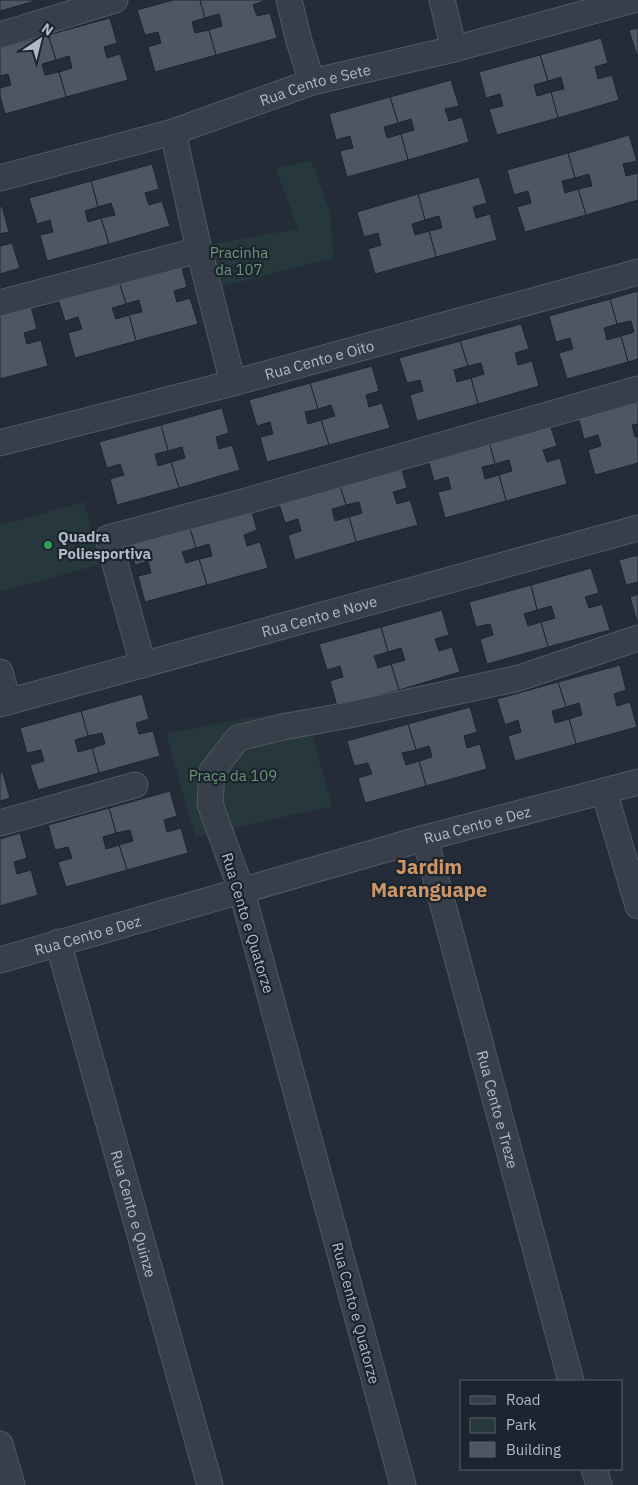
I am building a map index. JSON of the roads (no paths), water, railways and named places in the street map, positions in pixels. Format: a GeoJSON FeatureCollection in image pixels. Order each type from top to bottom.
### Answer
{"type":"FeatureCollection","features":[{"type":"Feature","properties":{"kind":"street"},"geometry":{"type":"LineString","coordinates":[[0,35],[115,0]]}},
{"type":"Feature","properties":{"kind":"street"},"geometry":{"type":"LineString","coordinates":[[289,0],[312,82]]}},
{"type":"Feature","properties":{"kind":"street"},"geometry":{"type":"LineString","coordinates":[[442,0],[454,49]]}},
{"type":"Feature","properties":{"kind":"street","name":"Rua Cento e Sete"},"geometry":{"type":"LineString","coordinates":[[0,178],[173,132],[312,82],[454,49],[633,0]]}},
{"type":"Feature","properties":{"kind":"street"},"geometry":{"type":"LineString","coordinates":[[173,132],[199,250],[233,383]]}},
{"type":"Feature","properties":{"kind":"street"},"geometry":{"type":"LineString","coordinates":[[0,303],[199,250]]}},
{"type":"Feature","properties":{"kind":"street","name":"Rua Cento e Oito"},"geometry":{"type":"LineString","coordinates":[[0,443],[233,383],[638,272]]}},
{"type":"Feature","properties":{"kind":"street"},"geometry":{"type":"LineString","coordinates":[[143,665],[108,538],[252,499],[638,388]]}},
{"type":"Feature","properties":{"kind":"street","name":"Rua Cento e Nove"},"geometry":{"type":"LineString","coordinates":[[4,703],[638,528]]}},
{"type":"Feature","properties":{"kind":"street","name":"Rua Cento e Quatorze"},"geometry":{"type":"LineString","coordinates":[[403,1485],[242,892],[210,804],[212,771],[238,738],[519,678],[638,638]]}},
{"type":"Feature","properties":{"kind":"street"},"geometry":{"type":"LineString","coordinates":[[0,672],[4,703]]}},
{"type":"Feature","properties":{"kind":"street","name":"Rua Cento e Dez"},"geometry":{"type":"LineString","coordinates":[[0,960],[426,838],[638,782]]}},
{"type":"Feature","properties":{"kind":"street"},"geometry":{"type":"LineString","coordinates":[[0,823],[135,786]]}},
{"type":"Feature","properties":{"kind":"street"},"geometry":{"type":"LineString","coordinates":[[604,791],[638,906]]}},
{"type":"Feature","properties":{"kind":"street","name":"Rua Cento e Treze"},"geometry":{"type":"LineString","coordinates":[[426,838],[571,1380]]}},
{"type":"Feature","properties":{"kind":"street","name":"Rua Cento e Quinze"},"geometry":{"type":"LineString","coordinates":[[58,942],[210,1485]]}},
{"type":"Feature","properties":{"kind":"street"},"geometry":{"type":"LineString","coordinates":[[0,1444],[12,1485]]}},
{"type":"Feature","properties":{"kind":"street"},"geometry":{"type":"LineString","coordinates":[[594,1470],[599,1485]]}},
{"type":"Feature","properties":{"kind":"place","name":"Quadra Poliesportiva"},"geometry":{"type":"Point","coordinates":[48,545]}},
{"type":"Feature","properties":{"kind":"district","name":"Jardim Maranguape"},"geometry":{"type":"Point","coordinates":[429,878]}},
{"type":"Feature","properties":{"kind":"park label","name":"Pracinha da 107"},"geometry":{"type":"Point","coordinates":[239,260]}},
{"type":"Feature","properties":{"kind":"park label","name":"Praça da 109"},"geometry":{"type":"Point","coordinates":[233,775]}}]}
